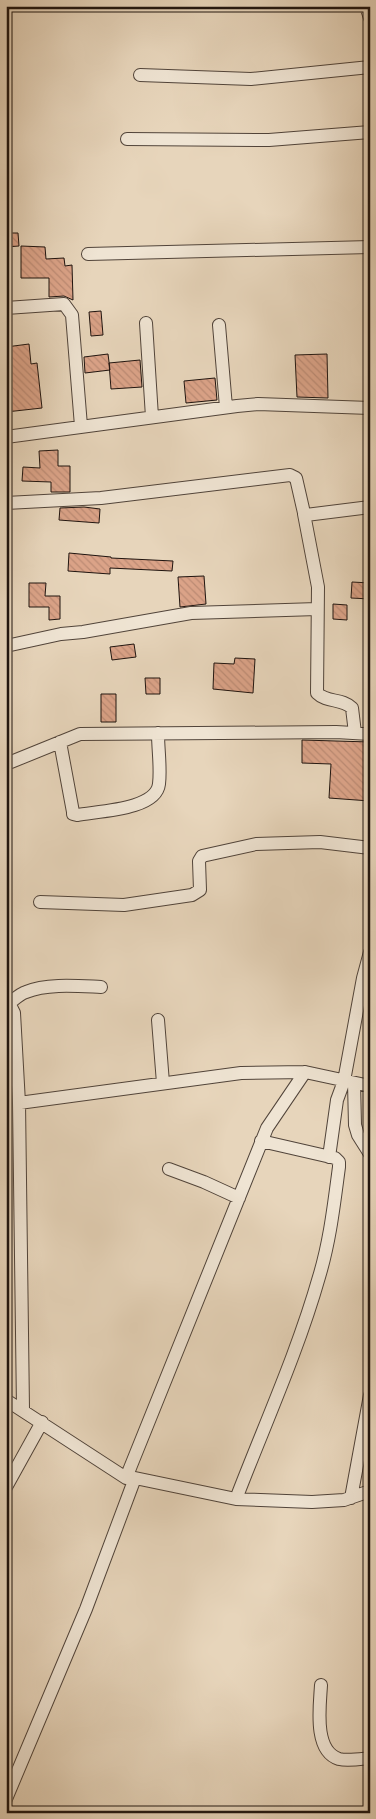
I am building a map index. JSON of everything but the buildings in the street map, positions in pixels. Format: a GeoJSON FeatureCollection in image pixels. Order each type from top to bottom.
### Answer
{"type":"FeatureCollection","features":[{"type":"Feature","properties":{"kind":"street"},"geometry":{"type":"LineString","coordinates":[[366,6],[370,18]]}},
{"type":"Feature","properties":{"kind":"street"},"geometry":{"type":"LineString","coordinates":[[140,75],[251,78],[370,67]]}},
{"type":"Feature","properties":{"kind":"street"},"geometry":{"type":"LineString","coordinates":[[127,139],[269,140],[370,132]]}},
{"type":"Feature","properties":{"kind":"street"},"geometry":{"type":"LineString","coordinates":[[88,254],[370,247]]}},
{"type":"Feature","properties":{"kind":"street"},"geometry":{"type":"LineString","coordinates":[[6,308],[64,304],[69,309],[72,315],[81,426]]}},
{"type":"Feature","properties":{"kind":"street"},"geometry":{"type":"LineString","coordinates":[[146,323],[152,416]]}},
{"type":"Feature","properties":{"kind":"street"},"geometry":{"type":"LineString","coordinates":[[219,325],[226,407]]}},
{"type":"Feature","properties":{"kind":"street"},"geometry":{"type":"LineString","coordinates":[[6,437],[152,416],[258,404],[370,408]]}},
{"type":"Feature","properties":{"kind":"street"},"geometry":{"type":"LineString","coordinates":[[6,503],[100,498],[290,475],[296,478],[318,587],[317,692],[321,696],[344,702],[352,708],[355,733]]}},
{"type":"Feature","properties":{"kind":"street"},"geometry":{"type":"LineString","coordinates":[[304,514],[370,507]]}},
{"type":"Feature","properties":{"kind":"street"},"geometry":{"type":"LineString","coordinates":[[6,646],[61,634],[83,632],[191,613],[317,609]]}},
{"type":"Feature","properties":{"kind":"street"},"geometry":{"type":"LineString","coordinates":[[60,742],[73,812],[77,815],[140,804],[151,799],[159,785],[158,733]]}},
{"type":"Feature","properties":{"kind":"street"},"geometry":{"type":"LineString","coordinates":[[6,764],[80,734],[370,734]]}},
{"type":"Feature","properties":{"kind":"street"},"geometry":{"type":"LineString","coordinates":[[40,902],[124,905],[192,895],[200,890],[199,861],[202,856],[256,844],[320,842],[370,848]]}},
{"type":"Feature","properties":{"kind":"street"},"geometry":{"type":"LineString","coordinates":[[370,952],[363,978],[349,1082],[358,1135],[370,1154]]}},
{"type":"Feature","properties":{"kind":"street"},"geometry":{"type":"LineString","coordinates":[[6,1006],[32,990],[61,985],[101,987]]}},
{"type":"Feature","properties":{"kind":"street"},"geometry":{"type":"LineString","coordinates":[[6,1006],[11,1007],[14,1013],[19,1103],[22,1409]]}},
{"type":"Feature","properties":{"kind":"street"},"geometry":{"type":"LineString","coordinates":[[158,1020],[163,1083]]}},
{"type":"Feature","properties":{"kind":"street"},"geometry":{"type":"LineString","coordinates":[[19,1103],[241,1072],[306,1072],[370,1086]]}},
{"type":"Feature","properties":{"kind":"street"},"geometry":{"type":"LineString","coordinates":[[6,1799],[86,1609],[131,1478],[261,1141],[267,1128],[306,1072]]}},
{"type":"Feature","properties":{"kind":"street"},"geometry":{"type":"LineString","coordinates":[[329,1157],[337,1100],[349,1082]]}},
{"type":"Feature","properties":{"kind":"street"},"geometry":{"type":"LineString","coordinates":[[236,1499],[307,1317],[320,1274],[332,1219],[339,1167],[337,1159],[261,1141]]}},
{"type":"Feature","properties":{"kind":"street"},"geometry":{"type":"LineString","coordinates":[[169,1169],[204,1182],[238,1198]]}},
{"type":"Feature","properties":{"kind":"street"},"geometry":{"type":"LineString","coordinates":[[351,1498],[370,1395]]}},
{"type":"Feature","properties":{"kind":"street"},"geometry":{"type":"LineString","coordinates":[[6,1400],[131,1478],[236,1499],[312,1502],[344,1500],[370,1490]]}},
{"type":"Feature","properties":{"kind":"street"},"geometry":{"type":"LineString","coordinates":[[6,1487],[42,1422]]}},
{"type":"Feature","properties":{"kind":"street"},"geometry":{"type":"LineString","coordinates":[[321,1685],[319,1719],[322,1741],[326,1750],[332,1756],[339,1759],[370,1758]]}}]}
